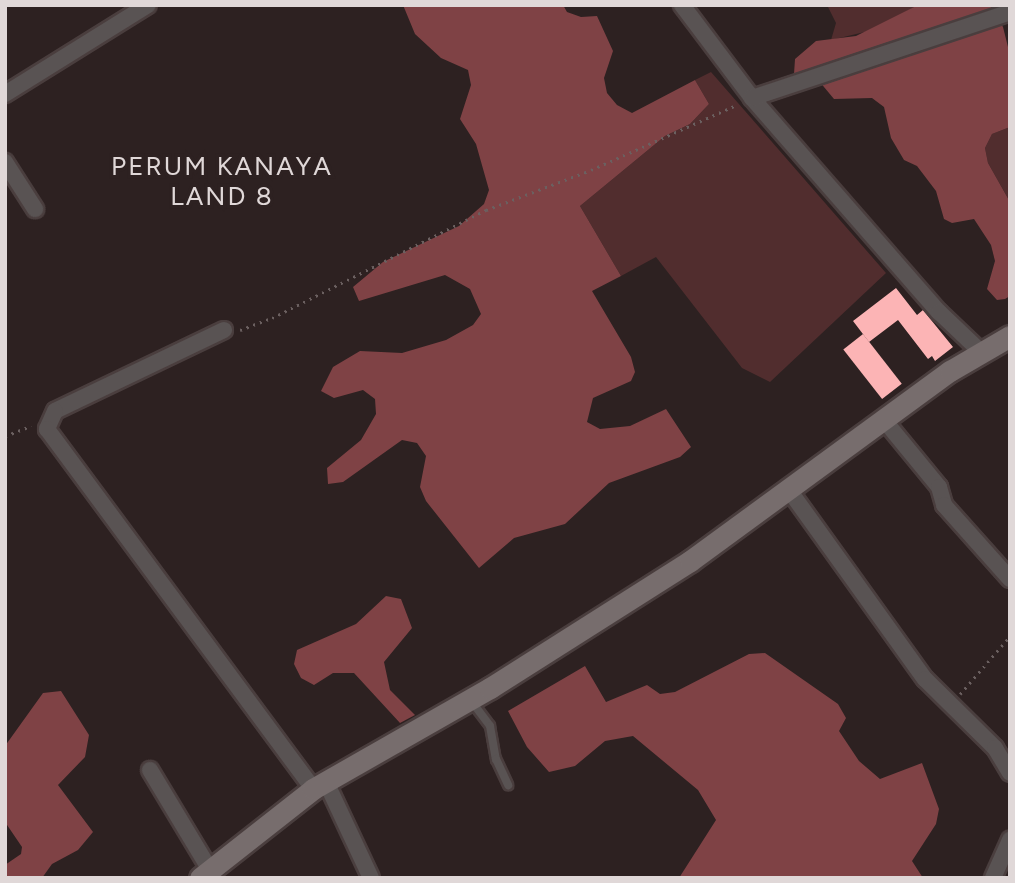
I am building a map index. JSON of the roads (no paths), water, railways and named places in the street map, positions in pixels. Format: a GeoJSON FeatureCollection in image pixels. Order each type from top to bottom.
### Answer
{"type":"FeatureCollection","features":[{"type":"Feature","properties":{"kind":"main road"},"geometry":{"type":"LineString","coordinates":[[205,874],[320,785],[470,699],[690,561],[884,420],[981,352],[1010,335]]}},
{"type":"Feature","properties":{"kind":"street"},"geometry":{"type":"LineString","coordinates":[[5,94],[148,5]]}},
{"type":"Feature","properties":{"kind":"street"},"geometry":{"type":"LineString","coordinates":[[682,5],[752,98],[939,312],[981,352]]}},
{"type":"Feature","properties":{"kind":"street"},"geometry":{"type":"LineString","coordinates":[[752,98],[1010,12]]}},
{"type":"Feature","properties":{"kind":"street"},"geometry":{"type":"LineString","coordinates":[[5,162],[35,209]]}},
{"type":"Feature","properties":{"kind":"street"},"geometry":{"type":"LineString","coordinates":[[224,330],[55,411],[46,422],[47,429],[166,592],[320,785],[370,878]]}},
{"type":"Feature","properties":{"kind":"street"},"geometry":{"type":"LineString","coordinates":[[884,420],[939,487],[944,505],[1010,579]]}},
{"type":"Feature","properties":{"kind":"street"},"geometry":{"type":"LineString","coordinates":[[789,490],[901,648],[995,748],[1010,773]]}},
{"type":"Feature","properties":{"kind":"street"},"geometry":{"type":"LineString","coordinates":[[150,769],[205,874]]}},
{"type":"Feature","properties":{"kind":"street"},"geometry":{"type":"LineString","coordinates":[[993,878],[1010,840]]}},
{"type":"Feature","properties":{"kind":"lane"},"geometry":{"type":"LineString","coordinates":[[470,699],[490,726],[496,759],[508,785]]}},
{"type":"Feature","properties":{"kind":"district","name":"PERUM KANAYA LAND 8"},"geometry":{"type":"Point","coordinates":[222,182]}}]}
